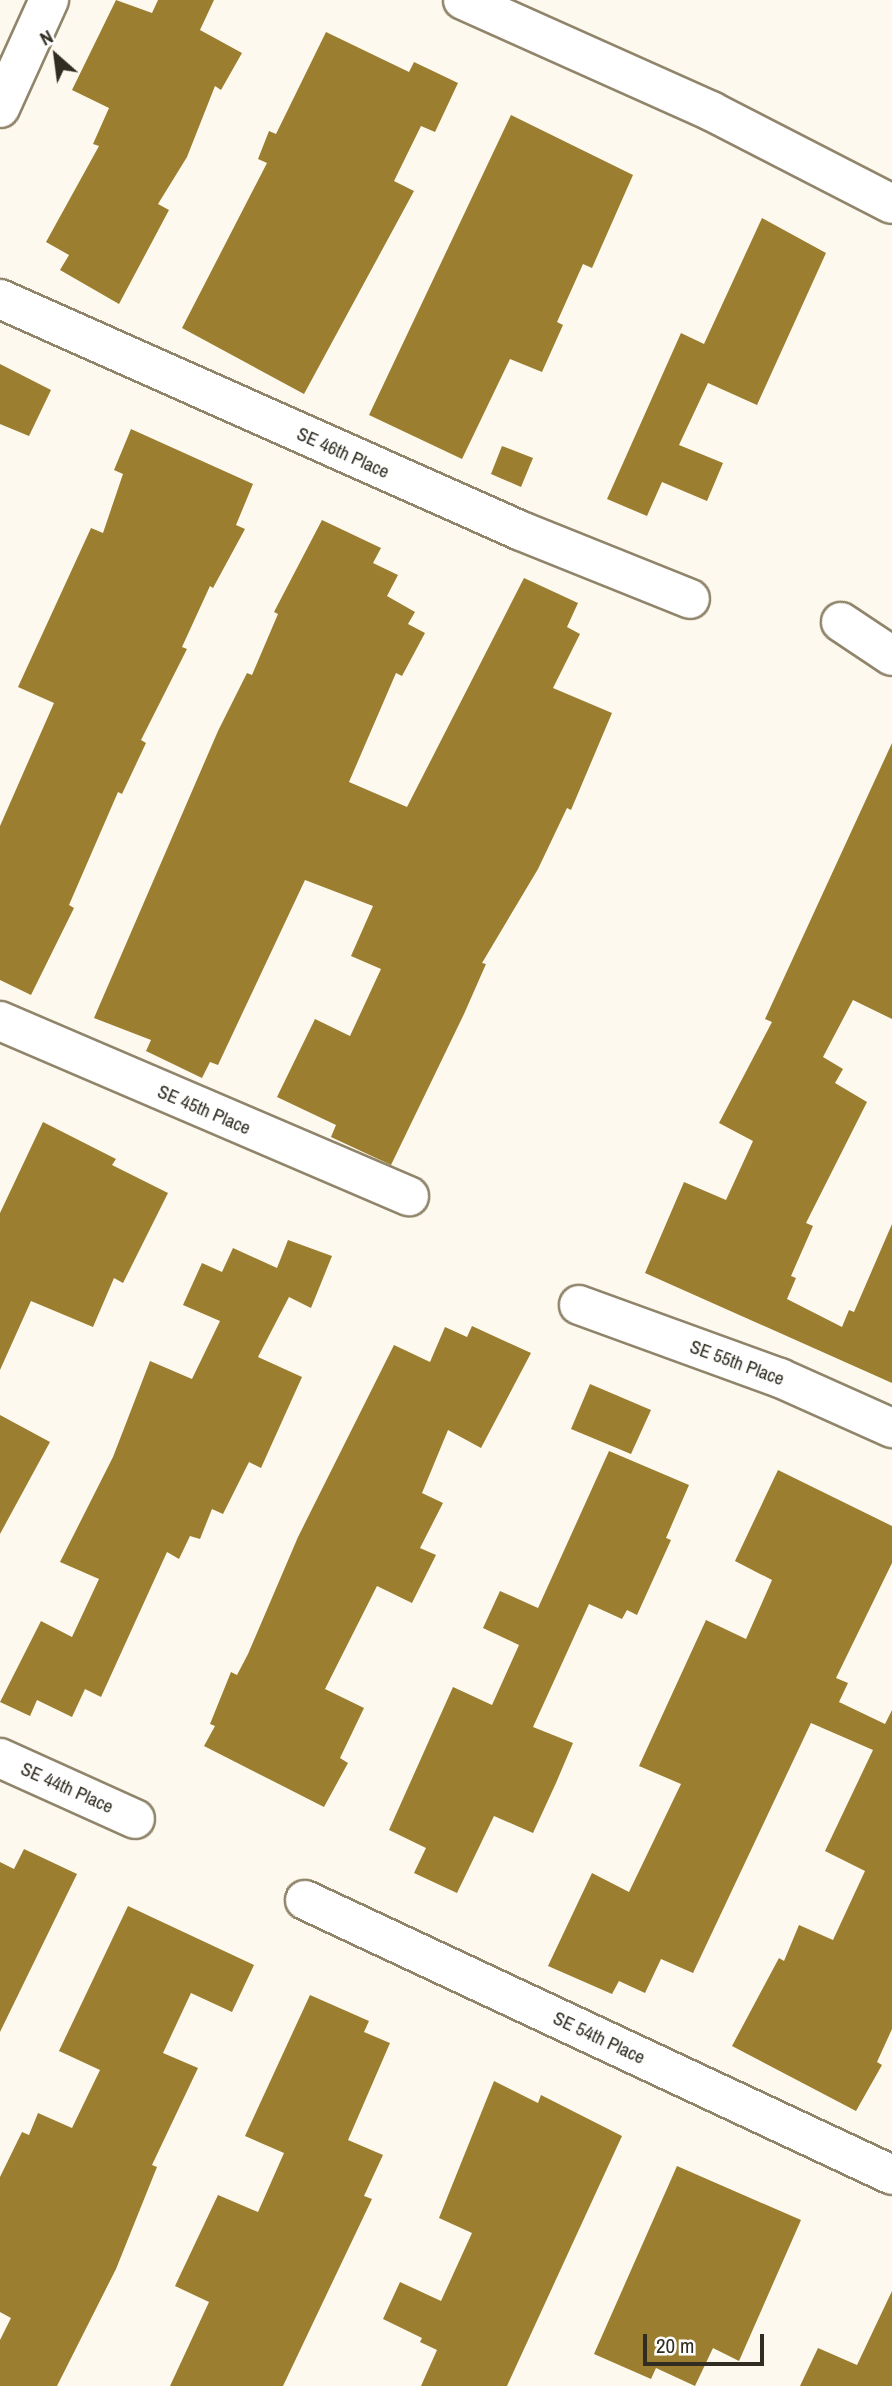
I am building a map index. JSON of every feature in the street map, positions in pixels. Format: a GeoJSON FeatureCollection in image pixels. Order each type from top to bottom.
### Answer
{"type":"FeatureCollection","features":[{"type":"Feature","properties":{"kind":"street"},"geometry":{"type":"LineString","coordinates":[[0,108],[49,0]]}},
{"type":"Feature","properties":{"kind":"street"},"geometry":{"type":"LineString","coordinates":[[463,0],[711,111],[892,204]]}},
{"type":"Feature","properties":{"kind":"street","name":"SE 46th Place"},"geometry":{"type":"LineString","coordinates":[[0,299],[521,531],[690,599]]}},
{"type":"Feature","properties":{"kind":"street"},"geometry":{"type":"LineString","coordinates":[[841,622],[892,656]]}},
{"type":"Feature","properties":{"kind":"street","name":"SE 45th Place"},"geometry":{"type":"LineString","coordinates":[[0,1021],[409,1196]]}},
{"type":"Feature","properties":{"kind":"street","name":"SE 55th Place"},"geometry":{"type":"LineString","coordinates":[[579,1305],[780,1378],[892,1428]]}},
{"type":"Feature","properties":{"kind":"street","name":"SE 44th Place"},"geometry":{"type":"LineString","coordinates":[[0,1758],[135,1819]]}},
{"type":"Feature","properties":{"kind":"street","name":"SE 54th Place"},"geometry":{"type":"LineString","coordinates":[[305,1900],[892,2175]]}},
{"type":"Feature","properties":{"kind":"building"},"geometry":{"type":"Polygon","coordinates":[[[116,0],[152,13],[158,0],[214,0],[200,30],[242,53],[221,90],[215,86],[187,157],[158,204],[169,210],[119,304],[60,270],[69,255],[46,242],[99,146],[93,144],[109,108],[72,90],[116,0]]]}},
{"type":"Feature","properties":{"kind":"building"},"geometry":{"type":"Polygon","coordinates":[[[326,32],[409,72],[414,62],[458,83],[435,132],[421,126],[394,181],[414,191],[304,394],[182,328],[267,163],[258,159],[269,131],[276,134],[326,32]]]}},
{"type":"Feature","properties":{"kind":"building"},"geometry":{"type":"Polygon","coordinates":[[[511,115],[633,175],[592,268],[583,264],[557,322],[563,325],[542,372],[510,359],[462,459],[369,415],[511,115]]]}},
{"type":"Feature","properties":{"kind":"building"},"geometry":{"type":"Polygon","coordinates":[[[762,218],[826,253],[757,405],[708,383],[679,445],[723,463],[707,501],[662,482],[647,516],[607,499],[681,333],[704,344],[762,218]]]}},
{"type":"Feature","properties":{"kind":"building"},"geometry":{"type":"Polygon","coordinates":[[[0,364],[51,390],[29,436],[0,424],[0,364]]]}},
{"type":"Feature","properties":{"kind":"building"},"geometry":{"type":"Polygon","coordinates":[[[131,429],[253,484],[236,525],[245,529],[213,588],[210,586],[182,647],[187,649],[141,740],[146,743],[122,794],[118,792],[69,905],[74,908],[31,995],[0,980],[0,826],[54,703],[18,687],[91,528],[103,533],[123,474],[114,470],[131,429]]]}},
{"type":"Feature","properties":{"kind":"building"},"geometry":{"type":"Polygon","coordinates":[[[502,446],[533,458],[521,487],[491,474],[502,446]]]}},
{"type":"Feature","properties":{"kind":"building"},"geometry":{"type":"Polygon","coordinates":[[[322,520],[381,548],[373,563],[398,575],[387,596],[415,612],[408,624],[425,633],[402,676],[396,673],[349,782],[407,807],[524,578],[578,603],[567,627],[580,634],[553,688],[612,713],[571,810],[567,808],[538,869],[482,963],[486,964],[464,1014],[391,1165],[331,1137],[336,1125],[277,1097],[315,1019],[350,1036],[381,969],[351,956],[373,906],[305,880],[218,1065],[210,1062],[202,1078],[146,1051],[151,1040],[94,1018],[218,731],[247,673],[252,675],[278,614],[274,612],[322,520]]]}},
{"type":"Feature","properties":{"kind":"building"},"geometry":{"type":"Polygon","coordinates":[[[892,743],[892,1019],[853,1000],[823,1057],[843,1069],[835,1083],[867,1102],[806,1223],[813,1226],[791,1276],[796,1278],[787,1299],[842,1327],[849,1310],[854,1312],[892,1224],[892,1383],[645,1273],[684,1182],[726,1200],[753,1141],[719,1123],[772,1022],[765,1019],[892,743]]]}},
{"type":"Feature","properties":{"kind":"building"},"geometry":{"type":"Polygon","coordinates":[[[43,1122],[116,1159],[112,1165],[168,1193],[123,1283],[114,1278],[93,1327],[31,1301],[0,1370],[0,1213],[43,1122]]]}},
{"type":"Feature","properties":{"kind":"building"},"geometry":{"type":"Polygon","coordinates":[[[288,1240],[332,1256],[311,1308],[289,1297],[258,1357],[302,1377],[261,1468],[249,1462],[223,1514],[212,1509],[200,1539],[190,1536],[179,1559],[167,1552],[101,1697],[85,1689],[72,1717],[37,1700],[30,1716],[0,1702],[41,1621],[72,1637],[99,1579],[60,1562],[113,1457],[150,1361],[192,1379],[220,1321],[183,1305],[202,1263],[222,1272],[233,1248],[277,1268],[288,1240]]]}},
{"type":"Feature","properties":{"kind":"building"},"geometry":{"type":"Polygon","coordinates":[[[472,1326],[531,1353],[481,1448],[448,1430],[422,1493],[443,1503],[420,1548],[436,1555],[412,1603],[377,1586],[325,1689],[364,1708],[340,1758],[348,1763],[324,1807],[204,1746],[215,1726],[210,1724],[231,1672],[237,1675],[248,1654],[298,1537],[394,1345],[430,1362],[445,1327],[467,1337],[472,1326]]]}},
{"type":"Feature","properties":{"kind":"building"},"geometry":{"type":"Polygon","coordinates":[[[590,1384],[651,1410],[631,1454],[571,1429],[590,1384]]]}},
{"type":"Feature","properties":{"kind":"building"},"geometry":{"type":"Polygon","coordinates":[[[0,1415],[50,1442],[0,1534],[0,1415]]]}},
{"type":"Feature","properties":{"kind":"building"},"geometry":{"type":"Polygon","coordinates":[[[609,1451],[689,1485],[666,1538],[671,1540],[637,1615],[627,1610],[622,1619],[589,1604],[533,1727],[573,1743],[556,1783],[533,1833],[494,1816],[457,1893],[414,1873],[426,1848],[389,1830],[453,1687],[492,1705],[519,1645],[483,1628],[500,1591],[538,1608],[609,1451]]]}},
{"type":"Feature","properties":{"kind":"building"},"geometry":{"type":"Polygon","coordinates":[[[778,1470],[892,1526],[892,1563],[836,1678],[848,1683],[839,1702],[885,1724],[892,1710],[892,2029],[877,2062],[882,2065],[856,2111],[732,2046],[779,1958],[784,1961],[799,1925],[833,1940],[865,1871],[825,1851],[873,1750],[811,1723],[693,1973],[661,1959],[645,1993],[619,1981],[612,1994],[548,1966],[592,1873],[629,1892],[681,1784],[639,1766],[706,1620],[746,1639],[772,1580],[735,1561],[778,1470]]]}},
{"type":"Feature","properties":{"kind":"building"},"geometry":{"type":"Polygon","coordinates":[[[24,1849],[77,1874],[0,2032],[0,1862],[14,1869],[24,1849]]]}},
{"type":"Feature","properties":{"kind":"building"},"geometry":{"type":"Polygon","coordinates":[[[128,1906],[254,1965],[232,2012],[191,1993],[163,2053],[198,2068],[152,2165],[157,2167],[116,2269],[57,2386],[0,2386],[0,2340],[11,2318],[0,2312],[0,2177],[22,2132],[29,2135],[38,2113],[72,2128],[100,2070],[59,2051],[128,1906]]]}},
{"type":"Feature","properties":{"kind":"building"},"geometry":{"type":"Polygon","coordinates":[[[310,1995],[369,2021],[364,2032],[390,2043],[348,2140],[383,2155],[364,2196],[372,2199],[283,2386],[170,2386],[209,2302],[175,2286],[218,2195],[258,2212],[284,2153],[245,2136],[310,1995]]]}},
{"type":"Feature","properties":{"kind":"building"},"geometry":{"type":"Polygon","coordinates":[[[494,2081],[538,2103],[541,2095],[622,2136],[507,2386],[421,2386],[437,2350],[420,2342],[422,2338],[383,2319],[400,2282],[441,2301],[472,2233],[439,2218],[494,2081]]]}},
{"type":"Feature","properties":{"kind":"building"},"geometry":{"type":"Polygon","coordinates":[[[677,2166],[801,2220],[739,2361],[713,2348],[695,2386],[656,2368],[651,2379],[594,2354],[677,2166]]]}},
{"type":"Feature","properties":{"kind":"building"},"geometry":{"type":"Polygon","coordinates":[[[892,2291],[892,2386],[800,2386],[818,2348],[857,2365],[892,2291]]]}}]}
